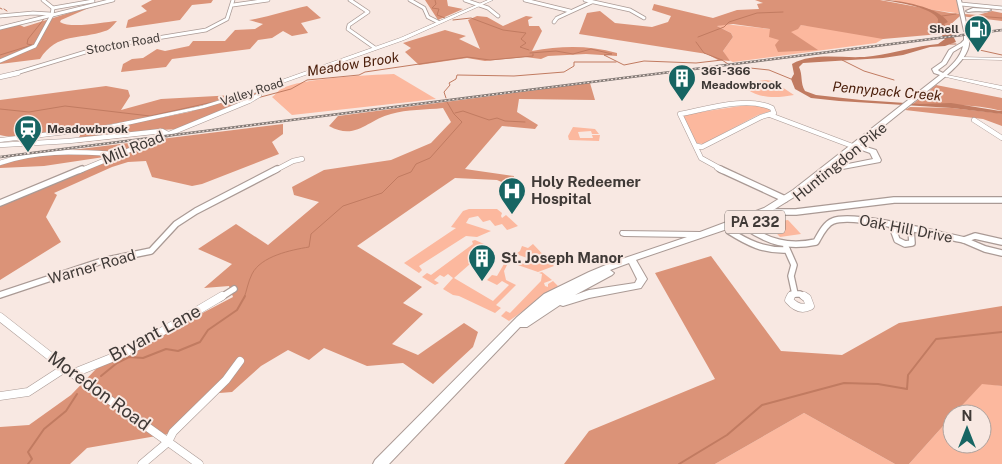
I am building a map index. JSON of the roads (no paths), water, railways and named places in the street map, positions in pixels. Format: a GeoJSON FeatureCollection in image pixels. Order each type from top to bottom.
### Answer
{"type":"FeatureCollection","features":[{"type":"Feature","properties":{"kind":"main road","name":"Valley Road"},"geometry":{"type":"LineString","coordinates":[[0,140],[75,132],[140,121],[217,103],[375,48],[491,0]]}},
{"type":"Feature","properties":{"kind":"main road"},"geometry":{"type":"LineString","coordinates":[[963,2],[968,11],[968,35],[965,58]]}},
{"type":"Feature","properties":{"kind":"main road"},"geometry":{"type":"LineString","coordinates":[[963,2],[968,35],[962,44],[951,51],[946,60],[935,69],[936,72],[944,77],[1002,88]]}},
{"type":"Feature","properties":{"kind":"main road"},"geometry":{"type":"LineString","coordinates":[[968,11],[987,8]]}},
{"type":"Feature","properties":{"kind":"main road"},"geometry":{"type":"LineString","coordinates":[[977,9],[983,13]]}},
{"type":"Feature","properties":{"kind":"main road"},"geometry":{"type":"LineString","coordinates":[[951,51],[953,54],[965,58],[1002,59]]}},
{"type":"Feature","properties":{"kind":"main road","name":"Huntingdon Pike"},"geometry":{"type":"LineString","coordinates":[[380,464],[533,309],[566,287],[616,264],[752,218],[785,199],[916,99],[965,58]]}},
{"type":"Feature","properties":{"kind":"main road"},"geometry":{"type":"LineString","coordinates":[[832,169],[877,160],[873,152],[855,146]]}},
{"type":"Feature","properties":{"kind":"main road","name":"Huntingdon Pike"},"geometry":{"type":"LineString","coordinates":[[510,331],[589,282],[634,264],[746,226],[775,212],[832,169],[855,146]]}},
{"type":"Feature","properties":{"kind":"main road"},"geometry":{"type":"LineString","coordinates":[[624,233],[704,234]]}},
{"type":"Feature","properties":{"kind":"main road"},"geometry":{"type":"LineString","coordinates":[[541,313],[572,298],[638,286],[642,279],[634,264]]}},
{"type":"Feature","properties":{"kind":"street"},"geometry":{"type":"LineString","coordinates":[[43,0],[53,8],[100,0]]}},
{"type":"Feature","properties":{"kind":"street"},"geometry":{"type":"LineString","coordinates":[[0,28],[113,0]]}},
{"type":"Feature","properties":{"kind":"street"},"geometry":{"type":"LineString","coordinates":[[233,0],[233,5],[268,0]]}},
{"type":"Feature","properties":{"kind":"street"},"geometry":{"type":"LineString","coordinates":[[350,0],[364,7],[368,12],[349,25],[349,30],[375,48]]}},
{"type":"Feature","properties":{"kind":"street"},"geometry":{"type":"LineString","coordinates":[[410,0],[424,8],[428,17],[438,22]]}},
{"type":"Feature","properties":{"kind":"street"},"geometry":{"type":"LineString","coordinates":[[465,0],[488,8],[498,16]]}},
{"type":"Feature","properties":{"kind":"street"},"geometry":{"type":"LineString","coordinates":[[525,0],[570,11]]}},
{"type":"Feature","properties":{"kind":"street"},"geometry":{"type":"LineString","coordinates":[[585,0],[630,10],[644,18]]}},
{"type":"Feature","properties":{"kind":"street"},"geometry":{"type":"LineString","coordinates":[[554,22],[557,18],[570,11],[592,2]]}},
{"type":"Feature","properties":{"kind":"street"},"geometry":{"type":"LineString","coordinates":[[963,2],[987,8],[1002,8]]}},
{"type":"Feature","properties":{"kind":"street","name":"Stocton Road"},"geometry":{"type":"LineString","coordinates":[[0,77],[29,70],[108,45],[194,33],[214,27],[227,19],[233,5]]}},
{"type":"Feature","properties":{"kind":"street"},"geometry":{"type":"LineString","coordinates":[[0,61],[35,46],[52,15],[53,8]]}},
{"type":"Feature","properties":{"kind":"street"},"geometry":{"type":"LineString","coordinates":[[0,16],[45,13],[52,15]]}},
{"type":"Feature","properties":{"kind":"street","name":"Mill Road"},"geometry":{"type":"LineString","coordinates":[[0,203],[249,101],[258,97],[262,92],[261,89]]}},
{"type":"Feature","properties":{"kind":"street"},"geometry":{"type":"LineString","coordinates":[[772,114],[772,108],[756,102],[682,112],[680,116],[691,142],[702,147],[772,114],[855,146]]}},
{"type":"Feature","properties":{"kind":"street"},"geometry":{"type":"LineString","coordinates":[[974,120],[1002,138]]}},
{"type":"Feature","properties":{"kind":"street"},"geometry":{"type":"LineString","coordinates":[[0,146],[162,131],[168,134]]}},
{"type":"Feature","properties":{"kind":"street"},"geometry":{"type":"LineString","coordinates":[[69,141],[75,132]]}},
{"type":"Feature","properties":{"kind":"street"},"geometry":{"type":"LineString","coordinates":[[697,146],[700,158],[785,199]]}},
{"type":"Feature","properties":{"kind":"street"},"geometry":{"type":"LineString","coordinates":[[0,163],[12,158],[44,154],[118,154]]}},
{"type":"Feature","properties":{"kind":"street","name":"Warner Road"},"geometry":{"type":"LineString","coordinates":[[0,295],[102,261],[150,251],[176,224],[196,211],[293,161],[302,160]]}},
{"type":"Feature","properties":{"kind":"street"},"geometry":{"type":"LineString","coordinates":[[775,212],[796,212],[894,200],[1002,200]]}},
{"type":"Feature","properties":{"kind":"street","name":"Oak Hill Drive"},"geometry":{"type":"LineString","coordinates":[[746,226],[766,239],[787,248],[816,242],[826,227],[833,221],[855,218],[964,240],[981,248],[1002,253]]}},
{"type":"Feature","properties":{"kind":"street"},"geometry":{"type":"LineString","coordinates":[[892,226],[897,240],[905,244],[912,243],[911,230]]}},
{"type":"Feature","properties":{"kind":"street"},"geometry":{"type":"LineString","coordinates":[[729,231],[763,250],[773,251],[787,248],[794,265],[791,276],[795,294]]}},
{"type":"Feature","properties":{"kind":"street","name":"Oak Hill Drive"},"geometry":{"type":"LineString","coordinates":[[964,240],[975,236],[1002,242]]}},
{"type":"Feature","properties":{"kind":"street","name":"Bryant Lane"},"geometry":{"type":"LineString","coordinates":[[74,373],[129,351],[193,315],[234,289]]}},
{"type":"Feature","properties":{"kind":"street","name":"Moredon Road"},"geometry":{"type":"LineString","coordinates":[[0,317],[65,368],[199,464]]}},
{"type":"Feature","properties":{"kind":"street"},"geometry":{"type":"LineString","coordinates":[[142,464],[168,442],[174,432],[226,380],[240,361]]}},
{"type":"Feature","properties":{"kind":"street"},"geometry":{"type":"LineString","coordinates":[[0,396],[28,392],[65,368]]}},
{"type":"Feature","properties":{"kind":"waterway"},"geometry":{"type":"LineString","coordinates":[[435,0],[436,4],[432,8],[439,9],[437,15],[445,18]]}},
{"type":"Feature","properties":{"kind":"waterway"},"geometry":{"type":"LineString","coordinates":[[698,37],[724,27],[729,22],[757,13],[783,12]]}},
{"type":"Feature","properties":{"kind":"waterway"},"geometry":{"type":"LineString","coordinates":[[942,16],[956,14]]}},
{"type":"Feature","properties":{"kind":"waterway"},"geometry":{"type":"LineString","coordinates":[[976,16],[1002,18]]}},
{"type":"Feature","properties":{"kind":"waterway"},"geometry":{"type":"LineString","coordinates":[[453,20],[471,18],[503,30],[526,33],[521,39],[526,43],[520,47],[529,50]]}},
{"type":"Feature","properties":{"kind":"waterway"},"geometry":{"type":"LineString","coordinates":[[0,55],[32,45],[27,44],[28,39],[44,19]]}},
{"type":"Feature","properties":{"kind":"waterway"},"geometry":{"type":"LineString","coordinates":[[696,42],[704,53],[722,60]]}},
{"type":"Feature","properties":{"kind":"waterway","name":"Pennypack Creek"},"geometry":{"type":"LineString","coordinates":[[950,44],[956,44]]}},
{"type":"Feature","properties":{"kind":"waterway"},"geometry":{"type":"LineString","coordinates":[[530,53],[556,51],[573,54],[591,49],[612,54],[604,55],[624,65],[644,61],[696,63],[722,60]]}},
{"type":"Feature","properties":{"kind":"waterway"},"geometry":{"type":"LineString","coordinates":[[975,49],[1002,55]]}},
{"type":"Feature","properties":{"kind":"waterway","name":"Meadow Brook"},"geometry":{"type":"LineString","coordinates":[[257,98],[291,89],[307,80],[359,75],[365,72],[467,57],[490,60],[533,56],[533,54]]}},
{"type":"Feature","properties":{"kind":"waterway"},"geometry":{"type":"LineString","coordinates":[[722,60],[731,66],[769,70],[791,79]]}},
{"type":"Feature","properties":{"kind":"waterway"},"geometry":{"type":"LineString","coordinates":[[842,60],[864,71],[894,80]]}},
{"type":"Feature","properties":{"kind":"waterway"},"geometry":{"type":"LineString","coordinates":[[446,98],[444,92],[450,85],[449,83],[456,79],[457,75],[514,76],[564,72],[574,66],[574,62],[616,62]]}},
{"type":"Feature","properties":{"kind":"waterway","name":"Meadow Brook"},"geometry":{"type":"LineString","coordinates":[[0,109],[29,112],[65,106],[150,116],[218,101]]}},
{"type":"Feature","properties":{"kind":"waterway","name":"Meadow Brook"},"geometry":{"type":"LineString","coordinates":[[222,102],[241,102]]}},
{"type":"Feature","properties":{"kind":"waterway"},"geometry":{"type":"LineString","coordinates":[[244,298],[252,274],[262,263],[277,255],[309,247],[311,234],[343,206],[382,193],[398,177],[411,172],[416,164],[430,158],[462,122],[454,114],[447,102]]}},
{"type":"Feature","properties":{"kind":"waterway"},"geometry":{"type":"LineString","coordinates":[[455,113],[463,111],[489,120],[497,118],[505,121],[525,122]]}},
{"type":"Feature","properties":{"kind":"waterway"},"geometry":{"type":"LineString","coordinates":[[101,376],[117,363],[129,357],[143,358],[166,349],[178,351],[200,342],[208,330],[237,310],[244,298]]}},
{"type":"Feature","properties":{"kind":"waterway"},"geometry":{"type":"LineString","coordinates":[[679,464],[727,435],[762,405],[844,383],[878,384],[907,389],[908,375],[936,339],[1002,332]]}},
{"type":"Feature","properties":{"kind":"waterway"},"geometry":{"type":"LineString","coordinates":[[28,464],[32,459],[28,452],[44,429],[66,411],[77,394]]}},
{"type":"Feature","properties":{"kind":"railway"},"geometry":{"type":"LineString","coordinates":[[0,157],[1002,30]]}},
{"type":"Feature","properties":{"kind":"place","name":"Shell"},"geometry":{"type":"Point","coordinates":[978,53]}},
{"type":"Feature","properties":{"kind":"place","name":"361-366 Meadowbrook"},"geometry":{"type":"Point","coordinates":[682,102]}},
{"type":"Feature","properties":{"kind":"place","name":"Meadowbrook"},"geometry":{"type":"Point","coordinates":[28,153]}},
{"type":"Feature","properties":{"kind":"place","name":"Holy Redeemer Hospital"},"geometry":{"type":"Point","coordinates":[512,215]}},
{"type":"Feature","properties":{"kind":"place","name":"St. Joseph Manor"},"geometry":{"type":"Point","coordinates":[482,282]}}]}
